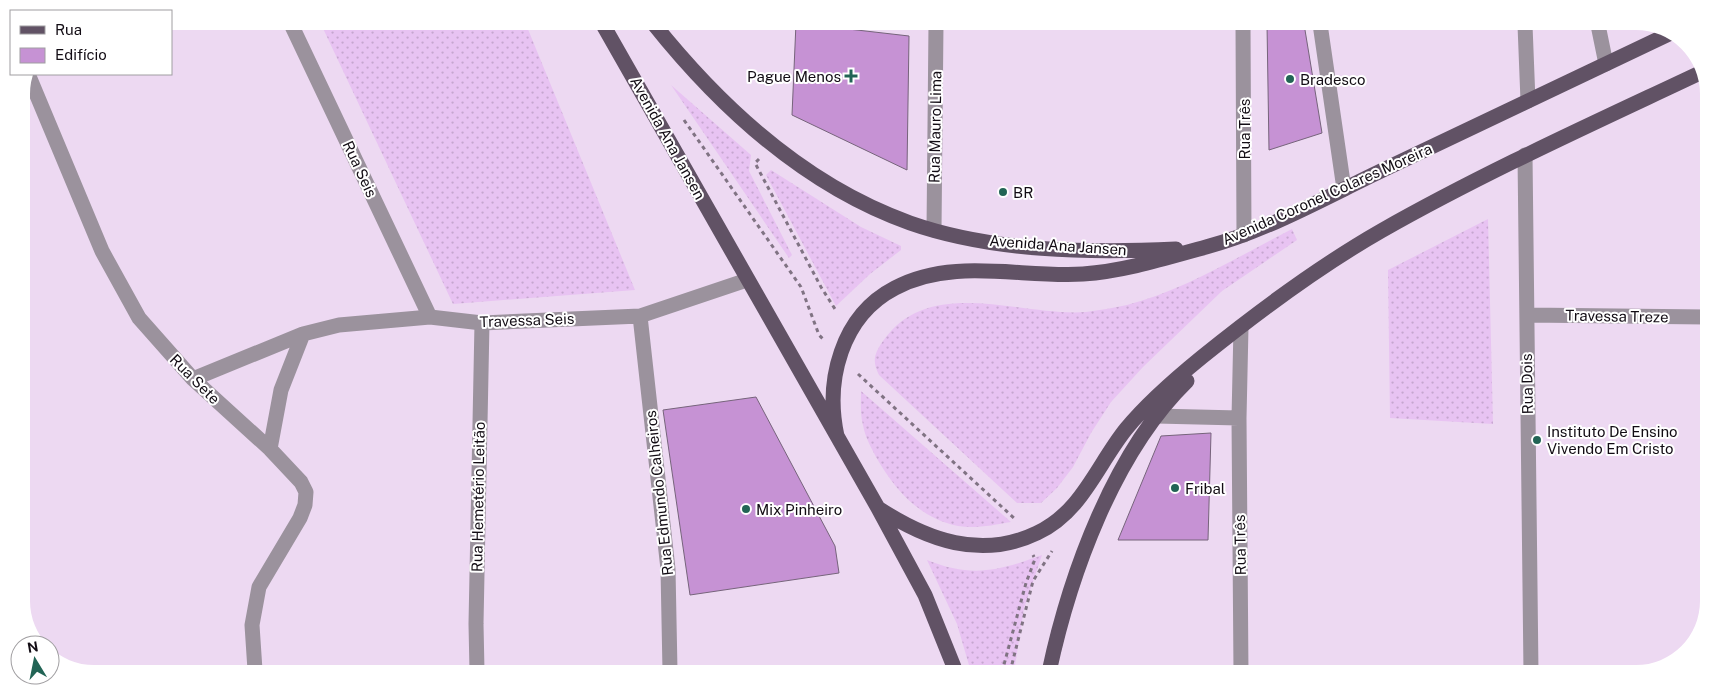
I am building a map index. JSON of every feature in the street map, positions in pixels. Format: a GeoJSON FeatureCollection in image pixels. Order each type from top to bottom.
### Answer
{"type":"FeatureCollection","features":[{"type":"Feature","properties":{"kind":"main road","name":"Avenida Ana Jansen"},"geometry":{"type":"LineString","coordinates":[[606,30],[878,508],[925,596],[953,665]]}},
{"type":"Feature","properties":{"kind":"main road","name":"Avenida Ana Jansen"},"geometry":{"type":"LineString","coordinates":[[659,30],[680,56],[722,99],[772,143],[809,172],[870,207],[934,230],[992,242],[1081,250],[1207,247]]}},
{"type":"Feature","properties":{"kind":"main road","name":"Avenida Coronel Colares Moreira"},"geometry":{"type":"LineString","coordinates":[[837,436],[832,398],[839,356],[860,317],[894,288],[917,279],[967,271],[1047,275],[1092,273],[1145,263],[1244,235],[1664,36]]}},
{"type":"Feature","properties":{"kind":"main road"},"geometry":{"type":"LineString","coordinates":[[878,508],[922,534],[956,544],[990,546],[1025,538],[1053,524],[1074,506],[1115,443],[1145,408],[1241,327],[1314,274],[1381,231],[1525,155],[1697,74]]}},
{"type":"Feature","properties":{"kind":"main road"},"geometry":{"type":"LineString","coordinates":[[1050,665],[1076,572],[1096,521],[1123,469],[1156,416],[1182,385],[1241,327]]}},
{"type":"Feature","properties":{"kind":"street","name":"Rua Seis"},"geometry":{"type":"LineString","coordinates":[[294,30],[430,317]]}},
{"type":"Feature","properties":{"kind":"street","name":"Rua Mauro Lima"},"geometry":{"type":"LineString","coordinates":[[934,230],[936,30]]}},
{"type":"Feature","properties":{"kind":"street","name":"Rua Três"},"geometry":{"type":"LineString","coordinates":[[1243,30],[1244,235]]}},
{"type":"Feature","properties":{"kind":"street"},"geometry":{"type":"LineString","coordinates":[[1321,30],[1344,189]]}},
{"type":"Feature","properties":{"kind":"street"},"geometry":{"type":"LineString","coordinates":[[1525,30],[1528,101]]}},
{"type":"Feature","properties":{"kind":"street"},"geometry":{"type":"LineString","coordinates":[[1599,30],[1606,64]]}},
{"type":"Feature","properties":{"kind":"street","name":"Rua Sete"},"geometry":{"type":"LineString","coordinates":[[31,81],[102,251],[138,318],[193,379],[270,449],[301,482],[306,492],[306,499],[300,518],[259,587],[252,625],[254,665]]}},
{"type":"Feature","properties":{"kind":"street","name":"Rua Dois"},"geometry":{"type":"LineString","coordinates":[[1525,155],[1531,665]]}},
{"type":"Feature","properties":{"kind":"street","name":"Travessa Seis"},"geometry":{"type":"LineString","coordinates":[[193,379],[303,334],[339,325],[430,317],[482,323],[640,316],[747,280]]}},
{"type":"Feature","properties":{"kind":"street","name":"Travessa Treze"},"geometry":{"type":"LineString","coordinates":[[1527,315],[1700,317]]}},
{"type":"Feature","properties":{"kind":"street","name":"Rua Edmundo Calheiros"},"geometry":{"type":"LineString","coordinates":[[640,316],[668,569],[670,665]]}},
{"type":"Feature","properties":{"kind":"street","name":"Rua Hemetério Leitão"},"geometry":{"type":"LineString","coordinates":[[477,665],[482,323]]}},
{"type":"Feature","properties":{"kind":"street","name":"Rua Três"},"geometry":{"type":"LineString","coordinates":[[1241,327],[1239,418],[1242,665]]}},
{"type":"Feature","properties":{"kind":"street"},"geometry":{"type":"LineString","coordinates":[[270,449],[281,390],[303,334]]}},
{"type":"Feature","properties":{"kind":"street"},"geometry":{"type":"LineString","coordinates":[[1156,416],[1239,418]]}},
{"type":"Feature","properties":{"kind":"path"},"geometry":{"type":"LineString","coordinates":[[681,116],[801,287],[819,335],[839,356],[1016,519],[1035,559],[1026,583],[1004,665]]}},
{"type":"Feature","properties":{"kind":"path"},"geometry":{"type":"LineString","coordinates":[[772,143],[755,163],[821,288],[835,309]]}},
{"type":"Feature","properties":{"kind":"path"},"geometry":{"type":"LineString","coordinates":[[1012,665],[1033,581],[1054,548]]}},
{"type":"Feature","properties":{"kind":"shaded area"},"geometry":{"type":"Polygon","coordinates":[[[324,30],[528,30],[635,290],[453,304],[324,30]]]}},
{"type":"Feature","properties":{"kind":"shaded area"},"geometry":{"type":"Polygon","coordinates":[[[671,85],[751,155],[749,171],[792,255],[789,258],[671,85]]]}},
{"type":"Feature","properties":{"kind":"shaded area"},"geometry":{"type":"Polygon","coordinates":[[[771,170],[861,227],[901,246],[901,250],[870,274],[836,306],[766,175],[771,170]]]}},
{"type":"Feature","properties":{"kind":"shaded area"},"geometry":{"type":"Polygon","coordinates":[[[1488,219],[1493,424],[1390,418],[1388,270],[1488,219]]]}},
{"type":"Feature","properties":{"kind":"shaded area"},"geometry":{"type":"Polygon","coordinates":[[[1292,229],[1297,240],[1222,291],[1143,367],[1111,402],[1091,433],[1073,467],[1057,488],[1041,503],[1017,503],[879,375],[875,366],[875,358],[883,341],[903,321],[925,309],[950,304],[977,303],[1060,312],[1086,312],[1127,305],[1170,291],[1292,229]]]}},
{"type":"Feature","properties":{"kind":"shaded area"},"geometry":{"type":"Polygon","coordinates":[[[861,391],[1011,522],[978,527],[958,526],[931,516],[910,501],[891,481],[868,442],[861,417],[861,391]]]}},
{"type":"Feature","properties":{"kind":"shaded area"},"geometry":{"type":"Polygon","coordinates":[[[1042,555],[1024,608],[1015,665],[969,665],[957,624],[927,560],[943,566],[971,571],[1012,565],[1042,555]]]}},
{"type":"Feature","properties":{"kind":"building","name":"Pague Menos"},"geometry":{"type":"Polygon","coordinates":[[[796,30],[857,30],[909,36],[907,170],[792,115],[796,30]]]}},
{"type":"Feature","properties":{"kind":"building","name":"Bradesco"},"geometry":{"type":"Polygon","coordinates":[[[1267,30],[1305,30],[1322,133],[1269,150],[1267,30]]]}},
{"type":"Feature","properties":{"kind":"building","name":"Mix Pinheiro"},"geometry":{"type":"Polygon","coordinates":[[[756,397],[835,546],[839,573],[690,595],[663,410],[756,397]]]}},
{"type":"Feature","properties":{"kind":"building","name":"Fribal"},"geometry":{"type":"Polygon","coordinates":[[[1211,433],[1208,540],[1118,540],[1161,436],[1211,433]]]}},
{"type":"Feature","properties":{"kind":"place","name":"Pague Menos"},"geometry":{"type":"Point","coordinates":[851,76]}},
{"type":"Feature","properties":{"kind":"place","name":"Bradesco"},"geometry":{"type":"Point","coordinates":[1290,79]}},
{"type":"Feature","properties":{"kind":"place","name":"BR"},"geometry":{"type":"Point","coordinates":[1003,192]}},
{"type":"Feature","properties":{"kind":"place","name":"Instituto De Ensino Vivendo Em Cristo"},"geometry":{"type":"Point","coordinates":[1537,440]}},
{"type":"Feature","properties":{"kind":"place","name":"Fribal"},"geometry":{"type":"Point","coordinates":[1175,488]}},
{"type":"Feature","properties":{"kind":"place","name":"Mix Pinheiro"},"geometry":{"type":"Point","coordinates":[746,509]}}]}
